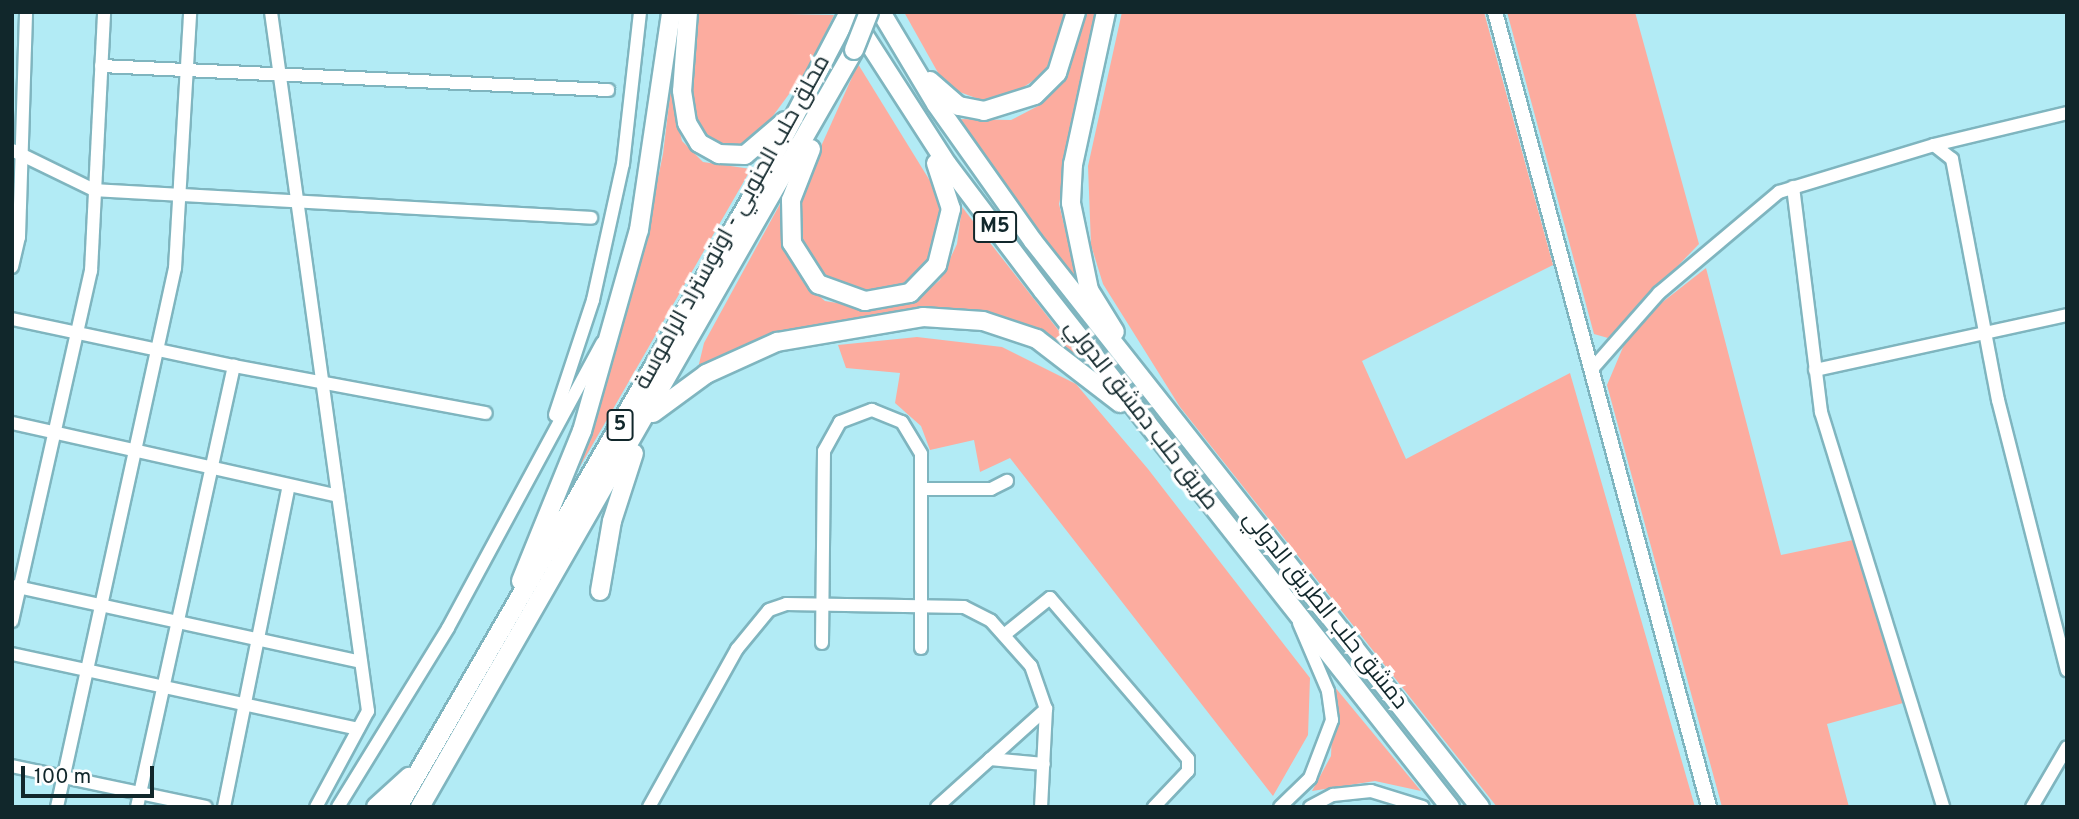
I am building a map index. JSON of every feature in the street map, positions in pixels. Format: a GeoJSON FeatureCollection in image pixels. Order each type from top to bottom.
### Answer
{"type":"FeatureCollection","features":[{"type":"Feature","properties":{"kind":"highway"},"geometry":{"type":"LineString","coordinates":[[506,622],[582,431],[639,230],[671,12]]}},
{"type":"Feature","properties":{"kind":"highway"},"geometry":{"type":"LineString","coordinates":[[688,12],[684,109],[692,133],[708,149],[732,157],[756,150],[815,82]]}},
{"type":"Feature","properties":{"kind":"highway","name":"محلق حلب الجنوبي - اوتوستراد الراموسة"},"geometry":{"type":"LineString","coordinates":[[398,807],[815,82],[849,12]]}},
{"type":"Feature","properties":{"kind":"highway","name":"طريق حلب دمشق الدولي"},"geometry":{"type":"LineString","coordinates":[[849,12],[908,106],[1153,434],[1298,620],[1450,807]]}},
{"type":"Feature","properties":{"kind":"highway","name":"محلق حلب الجنوبي - اوتوستراد الراموسة"},"geometry":{"type":"LineString","coordinates":[[419,807],[831,96],[869,12]]}},
{"type":"Feature","properties":{"kind":"highway"},"geometry":{"type":"LineString","coordinates":[[885,18],[937,91],[959,106],[984,111],[1035,94],[1057,73],[1072,41],[1076,12]]}},
{"type":"Feature","properties":{"kind":"highway"},"geometry":{"type":"LineString","coordinates":[[1106,12],[1073,164],[1076,248],[1089,290],[1167,415]]}},
{"type":"Feature","properties":{"kind":"highway","name":"طريق حلب دمشق الدولي"},"geometry":{"type":"LineString","coordinates":[[885,18],[1016,218],[1167,415]]}},
{"type":"Feature","properties":{"kind":"highway"},"geometry":{"type":"LineString","coordinates":[[831,96],[791,200],[788,230],[811,277],[852,300],[889,301],[910,293],[931,275],[947,240],[946,182],[908,106]]}},
{"type":"Feature","properties":{"kind":"highway"},"geometry":{"type":"LineString","coordinates":[[600,591],[612,521],[644,421],[706,374],[777,342],[873,323],[953,318],[1037,339],[1153,434]]}},
{"type":"Feature","properties":{"kind":"highway","name":"دمشق حلب الطريق الدولي"},"geometry":{"type":"LineString","coordinates":[[1167,415],[1480,807]]}},
{"type":"Feature","properties":{"kind":"highway"},"geometry":{"type":"LineString","coordinates":[[376,807],[422,765]]}},
{"type":"Feature","properties":{"kind":"main road"},"geometry":{"type":"LineString","coordinates":[[1495,12],[1709,807]]}},
{"type":"Feature","properties":{"kind":"street"},"geometry":{"type":"LineString","coordinates":[[12,267],[26,12]]}},
{"type":"Feature","properties":{"kind":"street"},"geometry":{"type":"LineString","coordinates":[[12,621],[16,587],[91,271],[104,12]]}},
{"type":"Feature","properties":{"kind":"street"},"geometry":{"type":"LineString","coordinates":[[57,807],[175,268],[190,12]]}},
{"type":"Feature","properties":{"kind":"street"},"geometry":{"type":"LineString","coordinates":[[271,12],[368,711],[316,807]]}},
{"type":"Feature","properties":{"kind":"street"},"geometry":{"type":"LineString","coordinates":[[545,447],[608,232],[640,12]]}},
{"type":"Feature","properties":{"kind":"street"},"geometry":{"type":"LineString","coordinates":[[101,66],[608,90]]}},
{"type":"Feature","properties":{"kind":"street"},"geometry":{"type":"LineString","coordinates":[[1592,369],[1659,293],[1793,187],[1934,145],[2067,113]]}},
{"type":"Feature","properties":{"kind":"street"},"geometry":{"type":"LineString","coordinates":[[1934,145],[1952,159],[1984,335],[2067,670]]}},
{"type":"Feature","properties":{"kind":"street"},"geometry":{"type":"LineString","coordinates":[[17,153],[94,190],[591,218]]}},
{"type":"Feature","properties":{"kind":"street"},"geometry":{"type":"LineString","coordinates":[[1793,187],[1821,412],[1943,807]]}},
{"type":"Feature","properties":{"kind":"street"},"geometry":{"type":"LineString","coordinates":[[1815,370],[2067,315]]}},
{"type":"Feature","properties":{"kind":"street"},"geometry":{"type":"LineString","coordinates":[[12,318],[322,384],[486,413]]}},
{"type":"Feature","properties":{"kind":"street"},"geometry":{"type":"LineString","coordinates":[[338,807],[448,628],[615,318]]}},
{"type":"Feature","properties":{"kind":"street"},"geometry":{"type":"LineString","coordinates":[[137,807],[234,366]]}},
{"type":"Feature","properties":{"kind":"street"},"geometry":{"type":"LineString","coordinates":[[822,643],[823,459],[840,422],[872,410],[902,422],[921,454],[921,648]]}},
{"type":"Feature","properties":{"kind":"street"},"geometry":{"type":"LineString","coordinates":[[12,423],[338,496]]}},
{"type":"Feature","properties":{"kind":"street"},"geometry":{"type":"LineString","coordinates":[[921,489],[991,489],[1007,481]]}},
{"type":"Feature","properties":{"kind":"street"},"geometry":{"type":"LineString","coordinates":[[223,807],[289,485]]}},
{"type":"Feature","properties":{"kind":"street"},"geometry":{"type":"LineString","coordinates":[[16,587],[362,662]]}},
{"type":"Feature","properties":{"kind":"street"},"geometry":{"type":"LineString","coordinates":[[1004,635],[1050,598],[1188,759],[1188,771],[1154,807]]}},
{"type":"Feature","properties":{"kind":"street"},"geometry":{"type":"LineString","coordinates":[[649,807],[757,623],[786,604],[964,607],[1004,635],[1031,666],[1046,709],[1041,807]]}},
{"type":"Feature","properties":{"kind":"street"},"geometry":{"type":"LineString","coordinates":[[1280,807],[1293,796],[1325,750],[1332,720],[1328,691],[1298,620]]}},
{"type":"Feature","properties":{"kind":"street"},"geometry":{"type":"LineString","coordinates":[[12,654],[358,729]]}},
{"type":"Feature","properties":{"kind":"street"},"geometry":{"type":"LineString","coordinates":[[937,807],[1046,709]]}},
{"type":"Feature","properties":{"kind":"street"},"geometry":{"type":"LineString","coordinates":[[2032,807],[2067,747]]}},
{"type":"Feature","properties":{"kind":"street"},"geometry":{"type":"LineString","coordinates":[[990,759],[1044,764]]}},
{"type":"Feature","properties":{"kind":"street"},"geometry":{"type":"LineString","coordinates":[[12,766],[206,807]]}},
{"type":"Feature","properties":{"kind":"street"},"geometry":{"type":"LineString","coordinates":[[1310,807],[1333,795],[1371,791],[1423,807]]}},
{"type":"Feature","properties":{"kind":"street"},"geometry":{"type":"LineString","coordinates":[[1293,796],[1302,807]]}},
{"type":"Feature","properties":{"kind":"shaded area"},"geometry":{"type":"Polygon","coordinates":[[[680,12],[675,111],[682,141],[703,162],[751,169],[559,503],[588,435],[646,235],[663,154],[680,12]]]}},
{"type":"Feature","properties":{"kind":"shaded area"},"geometry":{"type":"Polygon","coordinates":[[[697,12],[834,15],[809,67],[750,147],[730,149],[697,128],[690,107],[697,12]]]}},
{"type":"Feature","properties":{"kind":"shaded area"},"geometry":{"type":"Polygon","coordinates":[[[904,12],[1068,12],[1051,69],[1007,98],[984,101],[946,87],[904,12]]]}},
{"type":"Feature","properties":{"kind":"shaded area"},"geometry":{"type":"Polygon","coordinates":[[[1084,12],[1099,12],[1059,204],[1078,283],[955,119],[1011,120],[1040,105],[1064,80],[1084,12]]]}},
{"type":"Feature","properties":{"kind":"shaded area"},"geometry":{"type":"Polygon","coordinates":[[[1122,12],[1484,12],[1553,265],[1362,361],[1406,459],[1570,373],[1695,807],[1497,807],[1180,407],[1103,284],[1091,245],[1088,166],[1122,12]]]}},
{"type":"Feature","properties":{"kind":"shaded area"},"geometry":{"type":"Polygon","coordinates":[[[1507,12],[1635,12],[1699,244],[1608,338],[1594,334],[1507,12]]]}},
{"type":"Feature","properties":{"kind":"shaded area"},"geometry":{"type":"Polygon","coordinates":[[[858,64],[943,202],[942,233],[925,270],[901,292],[849,292],[819,274],[801,244],[796,202],[858,64]]]}},
{"type":"Feature","properties":{"kind":"shaded area"},"geometry":{"type":"Polygon","coordinates":[[[780,204],[783,246],[803,282],[825,301],[880,310],[915,300],[940,280],[957,244],[962,207],[1084,363],[1014,321],[977,312],[888,314],[805,327],[698,368],[704,343],[780,204]]]}},
{"type":"Feature","properties":{"kind":"shaded area"},"geometry":{"type":"Polygon","coordinates":[[[1706,268],[1781,555],[1853,540],[1903,703],[1827,724],[1849,807],[1722,807],[1607,385],[1632,326],[1706,268]]]}},
{"type":"Feature","properties":{"kind":"shaded area"},"geometry":{"type":"Polygon","coordinates":[[[917,337],[1002,347],[1076,384],[1148,469],[1310,678],[1308,735],[1273,796],[1010,458],[980,472],[974,440],[930,450],[921,426],[895,403],[900,373],[846,368],[838,345],[917,337]]]}},
{"type":"Feature","properties":{"kind":"shaded area"},"geometry":{"type":"Polygon","coordinates":[[[1334,686],[1421,791],[1375,781],[1312,791],[1331,756],[1334,686]]]}}]}
